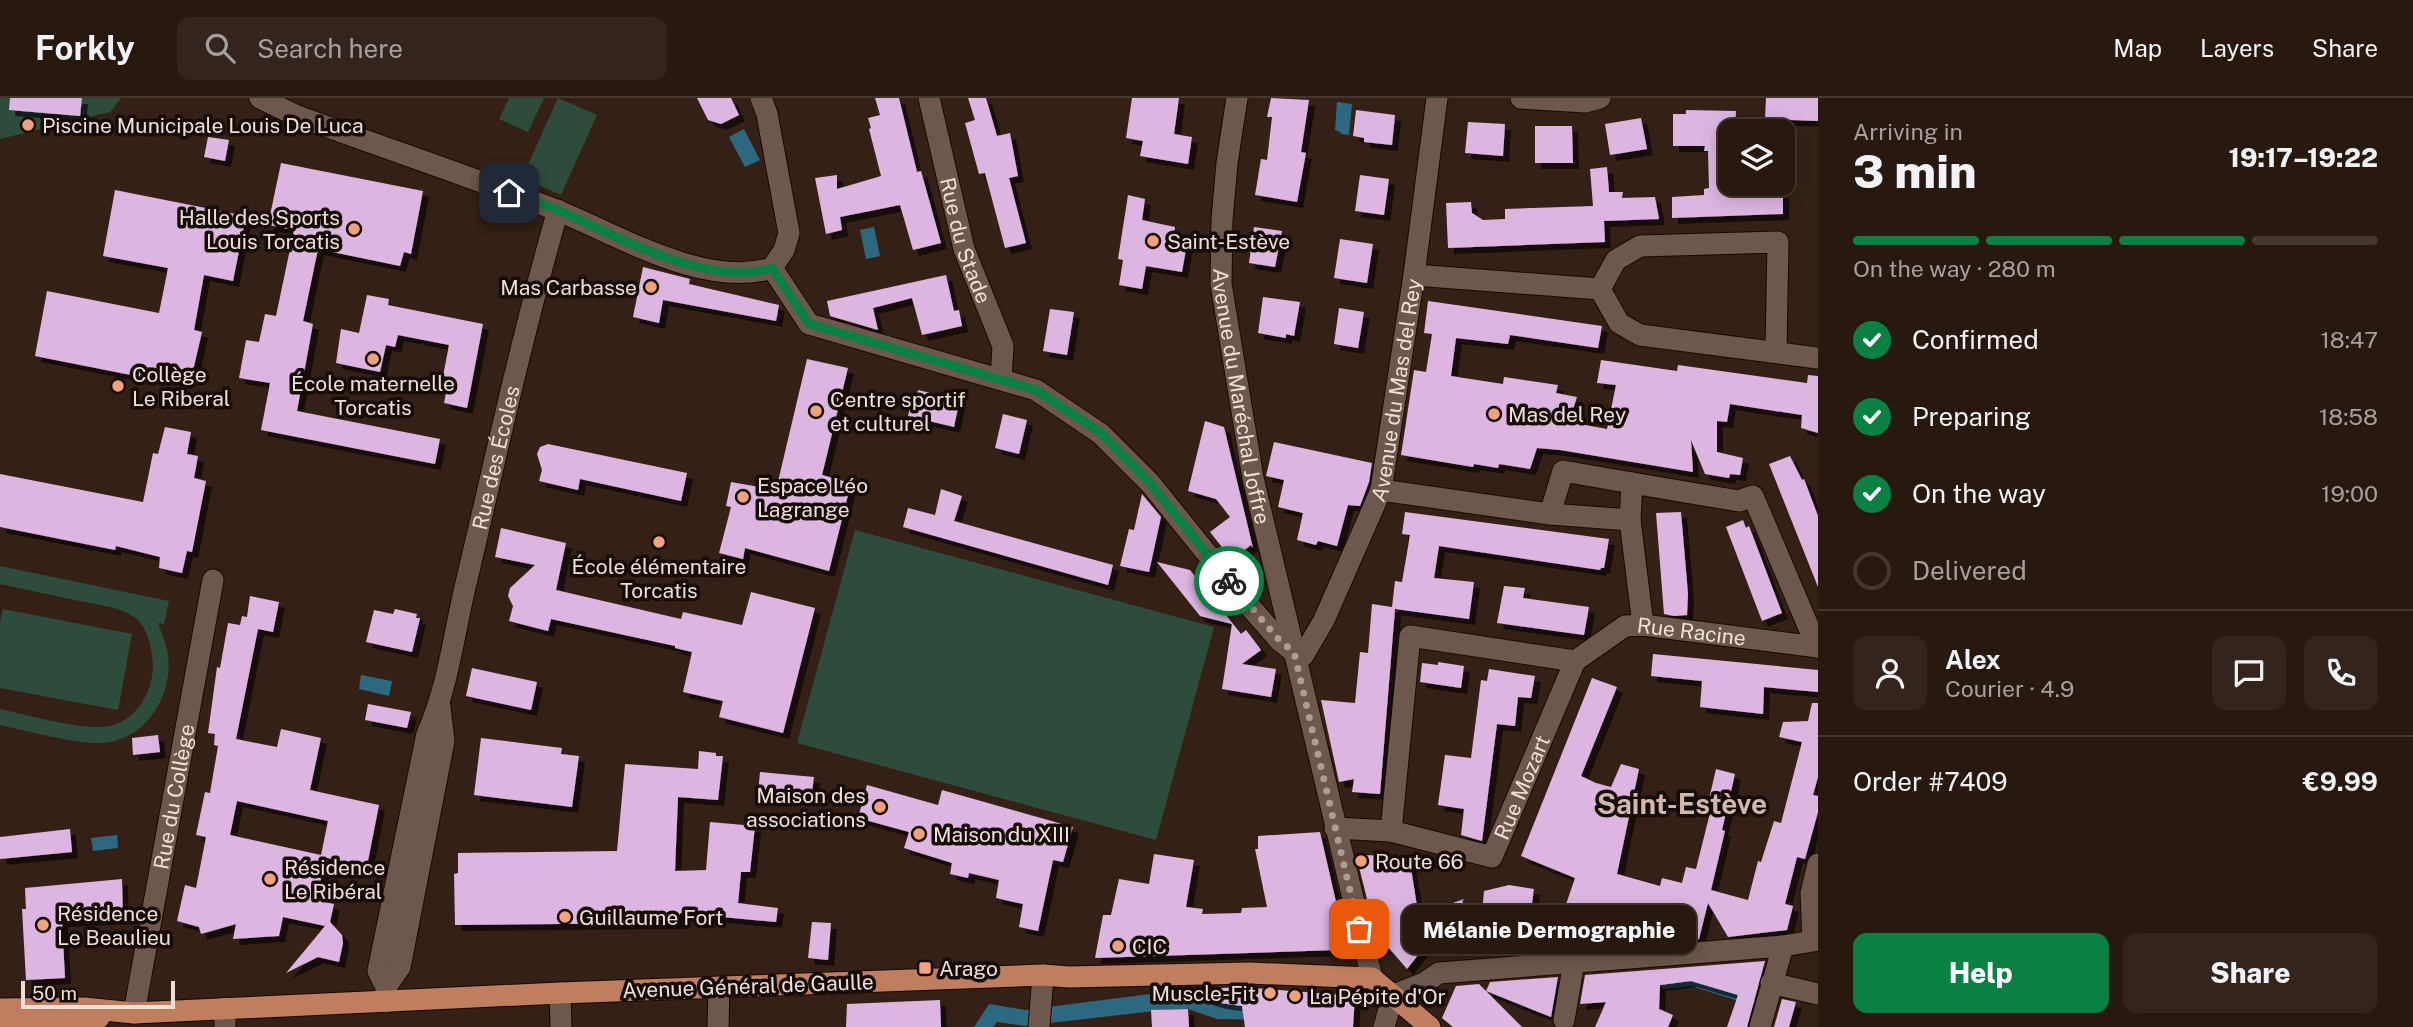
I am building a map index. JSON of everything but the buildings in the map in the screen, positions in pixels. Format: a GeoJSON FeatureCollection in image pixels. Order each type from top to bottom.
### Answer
{"type":"FeatureCollection","features":[{"type":"Feature","properties":{"kind":"main road","name":"Avenue Général de Gaulle"},"geometry":{"type":"LineString","coordinates":[[0,1009],[84,1008],[128,1013],[225,1017],[386,994],[560,993],[1043,975],[1069,977],[1249,973],[1372,978]]}},
{"type":"Feature","properties":{"kind":"main road"},"geometry":{"type":"LineString","coordinates":[[1372,978],[1430,1027]]}},
{"type":"Feature","properties":{"kind":"main road","name":"Avenue Général de Gaulle"},"geometry":{"type":"LineString","coordinates":[[0,1024],[84,1022],[128,1013]]}},
{"type":"Feature","properties":{"kind":"street"},"geometry":{"type":"LineString","coordinates":[[260,98],[307,120],[558,210],[643,250],[720,272],[754,274],[772,268],[784,250],[789,233],[768,114],[761,98]]}},
{"type":"Feature","properties":{"kind":"street","name":"Rue du Stade"},"geometry":{"type":"LineString","coordinates":[[929,98],[964,249],[1003,346],[1001,379]]}},
{"type":"Feature","properties":{"kind":"street","name":"Avenue du Maréchal Joffre"},"geometry":{"type":"LineString","coordinates":[[1237,98],[1222,220],[1221,284],[1253,478],[1372,978]]}},
{"type":"Feature","properties":{"kind":"street","name":"Avenue du Mas del Rey"},"geometry":{"type":"LineString","coordinates":[[1294,652],[1304,656],[1324,620],[1381,489],[1414,275],[1437,98]]}},
{"type":"Feature","properties":{"kind":"street"},"geometry":{"type":"LineString","coordinates":[[1521,98],[1585,102],[1600,98]]}},
{"type":"Feature","properties":{"kind":"street","name":"Rue des Écoles"},"geometry":{"type":"LineString","coordinates":[[386,994],[378,971],[427,734],[440,706],[527,318],[558,210]]}},
{"type":"Feature","properties":{"kind":"street"},"geometry":{"type":"LineString","coordinates":[[1600,289],[1616,260],[1640,246],[1778,242],[1776,351]]}},
{"type":"Feature","properties":{"kind":"street"},"geometry":{"type":"LineString","coordinates":[[772,268],[809,324],[1036,390],[1101,433],[1150,483],[1245,601],[1280,641],[1294,652]]}},
{"type":"Feature","properties":{"kind":"street"},"geometry":{"type":"LineString","coordinates":[[1414,275],[1600,289]]}},
{"type":"Feature","properties":{"kind":"street"},"geometry":{"type":"LineString","coordinates":[[1600,289],[1619,323],[1640,335],[1818,358]]}},
{"type":"Feature","properties":{"kind":"street"},"geometry":{"type":"LineString","coordinates":[[1550,514],[1563,471],[1739,501],[1753,496],[1817,647]]}},
{"type":"Feature","properties":{"kind":"street"},"geometry":{"type":"LineString","coordinates":[[1632,483],[1630,520],[1643,625]]}},
{"type":"Feature","properties":{"kind":"street"},"geometry":{"type":"LineString","coordinates":[[1381,489],[1550,514],[1630,520]]}},
{"type":"Feature","properties":{"kind":"street","name":"Rue du Collège"},"geometry":{"type":"LineString","coordinates":[[128,1013],[213,580]]}},
{"type":"Feature","properties":{"kind":"street","name":"Rue Racine"},"geometry":{"type":"LineString","coordinates":[[1575,661],[1625,626],[1643,625],[1817,647]]}},
{"type":"Feature","properties":{"kind":"street"},"geometry":{"type":"LineString","coordinates":[[1335,828],[1391,831],[1410,636],[1575,661]]}},
{"type":"Feature","properties":{"kind":"street","name":"Rue Mozart"},"geometry":{"type":"LineString","coordinates":[[1391,831],[1492,857],[1575,661]]}},
{"type":"Feature","properties":{"kind":"street"},"geometry":{"type":"LineString","coordinates":[[1384,1027],[1393,995],[1424,983],[1439,973],[1783,946],[1816,940],[1811,892],[1818,864]]}},
{"type":"Feature","properties":{"kind":"street"},"geometry":{"type":"LineString","coordinates":[[1760,1027],[1783,946]]}},
{"type":"Feature","properties":{"kind":"street"},"geometry":{"type":"LineString","coordinates":[[1564,1020],[1574,962]]}},
{"type":"Feature","properties":{"kind":"street"},"geometry":{"type":"LineString","coordinates":[[1040,1017],[1043,975]]}},
{"type":"Feature","properties":{"kind":"street"},"geometry":{"type":"LineString","coordinates":[[1771,983],[1818,994]]}},
{"type":"Feature","properties":{"kind":"street"},"geometry":{"type":"LineString","coordinates":[[718,1027],[719,987]]}},
{"type":"Feature","properties":{"kind":"street"},"geometry":{"type":"LineString","coordinates":[[560,993],[561,1027]]}},
{"type":"Feature","properties":{"kind":"green space","name":"Piscine Municipale Louis De Luca"},"geometry":{"type":"Polygon","coordinates":[[[0,98],[121,98],[110,112],[0,139],[0,98]]]}},
{"type":"Feature","properties":{"kind":"green space"},"geometry":{"type":"Polygon","coordinates":[[[509,98],[544,98],[528,132],[499,119],[509,98]]]}},
{"type":"Feature","properties":{"kind":"green space"},"geometry":{"type":"Polygon","coordinates":[[[558,98],[597,115],[561,195],[522,178],[558,98]]]}},
{"type":"Feature","properties":{"kind":"green space"},"geometry":{"type":"Polygon","coordinates":[[[855,530],[1214,627],[1156,840],[797,743],[855,530]]]}},
{"type":"Feature","properties":{"kind":"green space"},"geometry":{"type":"Polygon","coordinates":[[[0,566],[169,601],[164,624],[158,623],[167,649],[167,681],[155,711],[145,723],[118,740],[101,743],[65,739],[0,725],[0,709],[89,727],[111,726],[122,722],[145,698],[153,665],[146,632],[134,617],[110,607],[0,584],[0,566]]]}},
{"type":"Feature","properties":{"kind":"green space"},"geometry":{"type":"Polygon","coordinates":[[[3,609],[132,634],[118,710],[0,688],[0,622],[3,609]]]}},
{"type":"Feature","properties":{"kind":"water"},"geometry":{"type":"Polygon","coordinates":[[[1337,102],[1352,104],[1349,135],[1335,130],[1337,102]]]}},
{"type":"Feature","properties":{"kind":"water"},"geometry":{"type":"Polygon","coordinates":[[[744,129],[760,160],[745,167],[729,137],[744,129]]]}},
{"type":"Feature","properties":{"kind":"water"},"geometry":{"type":"Polygon","coordinates":[[[874,227],[880,256],[866,259],[860,230],[874,227]]]}},
{"type":"Feature","properties":{"kind":"water"},"geometry":{"type":"Polygon","coordinates":[[[361,675],[392,681],[389,696],[359,689],[361,675]]]}},
{"type":"Feature","properties":{"kind":"water"},"geometry":{"type":"Polygon","coordinates":[[[117,835],[118,848],[93,851],[91,838],[117,835]]]}},
{"type":"Feature","properties":{"kind":"water"},"geometry":{"type":"Polygon","coordinates":[[[1150,994],[1192,995],[1220,1004],[1310,1008],[1309,1021],[1217,1019],[1188,1009],[1171,1009],[1025,1026],[997,1022],[993,1027],[974,1027],[989,1004],[1025,1010],[1150,994]]]}},
{"type":"Feature","properties":{"kind":"waterway"},"geometry":{"type":"LineString","coordinates":[[1655,981],[1665,986],[1691,983],[1761,1005]]}},
{"type":"Feature","properties":{"kind":"way so far"},"geometry":{"type":"LineString","coordinates":[[1229,581],[1280,641],[1294,652],[1359,929]]}},
{"type":"Feature","properties":{"kind":"place","name":"Piscine Municipale Louis De Luca"},"geometry":{"type":"Point","coordinates":[28,125]}},
{"type":"Feature","properties":{"kind":"place","name":"Halle des Sports Louis Torcatis"},"geometry":{"type":"Point","coordinates":[354,229]}},
{"type":"Feature","properties":{"kind":"place","name":"Saint-Estève"},"geometry":{"type":"Point","coordinates":[1153,241]}},
{"type":"Feature","properties":{"kind":"place","name":"Mas Carbasse"},"geometry":{"type":"Point","coordinates":[651,287]}},
{"type":"Feature","properties":{"kind":"place","name":"École maternelle Torcatis"},"geometry":{"type":"Point","coordinates":[373,359]}},
{"type":"Feature","properties":{"kind":"place","name":"Collège Le Riberal"},"geometry":{"type":"Point","coordinates":[118,386]}},
{"type":"Feature","properties":{"kind":"place","name":"Centre sportif et culturel"},"geometry":{"type":"Point","coordinates":[816,411]}},
{"type":"Feature","properties":{"kind":"place","name":"Mas del Rey"},"geometry":{"type":"Point","coordinates":[1494,414]}},
{"type":"Feature","properties":{"kind":"place","name":"Espace Léo Lagrange"},"geometry":{"type":"Point","coordinates":[743,497]}},
{"type":"Feature","properties":{"kind":"place","name":"École élémentaire Torcatis"},"geometry":{"type":"Point","coordinates":[659,542]}},
{"type":"Feature","properties":{"kind":"place","name":"Maison des associations"},"geometry":{"type":"Point","coordinates":[880,807]}},
{"type":"Feature","properties":{"kind":"place","name":"Maison du XIII"},"geometry":{"type":"Point","coordinates":[919,834]}},
{"type":"Feature","properties":{"kind":"place","name":"Route 66"},"geometry":{"type":"Point","coordinates":[1361,861]}},
{"type":"Feature","properties":{"kind":"place","name":"Résidence Le Ribéral"},"geometry":{"type":"Point","coordinates":[270,879]}},
{"type":"Feature","properties":{"kind":"place","name":"Guillaume Fort"},"geometry":{"type":"Point","coordinates":[565,917]}},
{"type":"Feature","properties":{"kind":"place","name":"Résidence Le Beaulieu"},"geometry":{"type":"Point","coordinates":[43,925]}},
{"type":"Feature","properties":{"kind":"place","name":"Mélanie Dermographie"},"geometry":{"type":"Point","coordinates":[1359,929]}},
{"type":"Feature","properties":{"kind":"place","name":"CIC"},"geometry":{"type":"Point","coordinates":[1118,946]}},
{"type":"Feature","properties":{"kind":"place","name":"Arago"},"geometry":{"type":"Point","coordinates":[925,968]}},
{"type":"Feature","properties":{"kind":"place","name":"Muscle-Fit"},"geometry":{"type":"Point","coordinates":[1270,993]}},
{"type":"Feature","properties":{"kind":"place","name":"La Pépite d'Or"},"geometry":{"type":"Point","coordinates":[1295,996]}},
{"type":"Feature","properties":{"kind":"district","name":"Saint-Estève"},"geometry":{"type":"Point","coordinates":[1682,803]}},
{"type":"Feature","properties":{"kind":"route"},"geometry":{"type":"LineString","coordinates":[[509,193],[558,210],[643,250],[694,265],[720,272],[754,274],[772,268],[809,324],[1036,390],[1101,433],[1150,483],[1229,581]]}}]}
